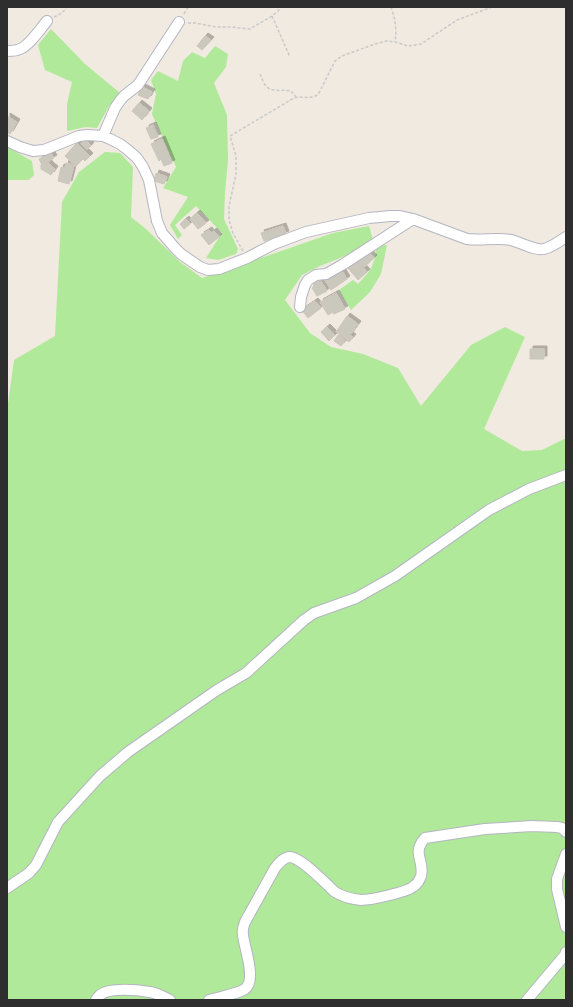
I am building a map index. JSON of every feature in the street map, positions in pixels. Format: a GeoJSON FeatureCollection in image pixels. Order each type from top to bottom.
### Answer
{"type":"FeatureCollection","features":[{"type":"Feature","properties":{"kind":"street"},"geometry":{"type":"LineString","coordinates":[[7,51],[18,50],[24,47],[47,21]]}},
{"type":"Feature","properties":{"kind":"street"},"geometry":{"type":"LineString","coordinates":[[102,136],[115,108],[124,96],[138,85],[179,22]]}},
{"type":"Feature","properties":{"kind":"street"},"geometry":{"type":"LineString","coordinates":[[7,141],[33,151],[44,150],[79,136],[102,136],[128,150],[137,158],[149,180],[157,221],[162,233],[181,254],[200,267],[208,270],[219,270],[274,244],[306,232],[369,218],[390,216],[400,216],[413,219],[467,239],[511,240],[540,249],[547,248],[566,236]]}},
{"type":"Feature","properties":{"kind":"street"},"geometry":{"type":"LineString","coordinates":[[300,307],[305,285],[308,280],[316,275],[326,274],[342,265],[413,219]]}},
{"type":"Feature","properties":{"kind":"street"},"geometry":{"type":"LineString","coordinates":[[7,888],[29,874],[36,866],[58,822],[100,776],[128,752],[217,690],[246,673],[304,620],[314,613],[356,598],[395,576],[489,510],[529,489],[566,475]]}},
{"type":"Feature","properties":{"kind":"street"},"geometry":{"type":"LineString","coordinates":[[209,1000],[244,990],[248,984],[250,976],[248,957],[242,929],[244,922],[275,868],[286,858],[291,857],[303,862],[335,892],[341,895],[356,899],[370,899],[408,890],[414,886],[420,877],[421,872],[418,851],[420,844],[425,838],[485,829],[532,826],[557,827],[562,828],[566,832]]}},
{"type":"Feature","properties":{"kind":"street"},"geometry":{"type":"LineString","coordinates":[[566,854],[557,879],[556,889],[566,927]]}},
{"type":"Feature","properties":{"kind":"street"},"geometry":{"type":"LineString","coordinates":[[527,1000],[566,952]]}},
{"type":"Feature","properties":{"kind":"street"},"geometry":{"type":"LineString","coordinates":[[96,1000],[100,995],[111,991],[129,990],[150,992],[170,1000]]}},
{"type":"Feature","properties":{"kind":"path"},"geometry":{"type":"LineString","coordinates":[[47,21],[62,13],[67,7]]}},
{"type":"Feature","properties":{"kind":"path"},"geometry":{"type":"LineString","coordinates":[[179,22],[216,27],[250,29],[272,16],[280,7]]}},
{"type":"Feature","properties":{"kind":"path"},"geometry":{"type":"LineString","coordinates":[[391,7],[394,15],[396,33],[395,42]]}},
{"type":"Feature","properties":{"kind":"path"},"geometry":{"type":"LineString","coordinates":[[247,258],[233,233],[230,220],[229,206],[236,174],[236,156],[230,136],[296,97],[312,97],[319,94],[335,61],[342,56],[387,41],[408,46],[421,44],[457,20],[492,7]]}},
{"type":"Feature","properties":{"kind":"path"},"geometry":{"type":"LineString","coordinates":[[272,16],[290,58]]}},
{"type":"Feature","properties":{"kind":"path"},"geometry":{"type":"LineString","coordinates":[[260,74],[269,89],[291,91],[296,97]]}},
{"type":"Feature","properties":{"kind":"green space"},"geometry":{"type":"Polygon","coordinates":[[[51,29],[85,64],[120,93],[109,106],[97,128],[86,127],[67,131],[67,104],[72,82],[45,70],[38,45],[51,29]]]}},
{"type":"Feature","properties":{"kind":"green space"},"geometry":{"type":"Polygon","coordinates":[[[215,46],[228,54],[226,67],[214,83],[227,115],[228,161],[224,219],[238,249],[236,254],[218,260],[206,258],[222,233],[196,206],[175,225],[182,235],[178,239],[170,225],[188,197],[163,188],[176,167],[152,114],[156,94],[151,80],[158,71],[178,81],[183,61],[192,52],[205,58],[215,46]]]}},
{"type":"Feature","properties":{"kind":"green space"},"geometry":{"type":"Polygon","coordinates":[[[7,147],[32,161],[34,175],[29,180],[7,181],[7,147]]]}},
{"type":"Feature","properties":{"kind":"green space"},"geometry":{"type":"Polygon","coordinates":[[[105,152],[120,153],[133,167],[131,217],[146,229],[180,262],[202,278],[333,233],[369,226],[373,240],[345,256],[302,275],[285,300],[310,333],[331,347],[363,354],[398,368],[421,406],[471,345],[505,327],[525,337],[484,429],[522,451],[542,450],[566,438],[566,1000],[7,1000],[7,411],[14,360],[55,336],[62,202],[79,172],[105,152]]]}},
{"type":"Feature","properties":{"kind":"green space"},"geometry":{"type":"Polygon","coordinates":[[[387,245],[381,274],[370,292],[351,310],[339,290],[353,280],[358,284],[372,267],[377,246],[387,245]]]}},
{"type":"Feature","properties":{"kind":"building"},"geometry":{"type":"Polygon","coordinates":[[[205,36],[211,40],[202,50],[197,46],[205,36]]]}},
{"type":"Feature","properties":{"kind":"building"},"geometry":{"type":"Polygon","coordinates":[[[142,87],[152,92],[148,99],[138,95],[142,87]]]}},
{"type":"Feature","properties":{"kind":"building"},"geometry":{"type":"Polygon","coordinates":[[[139,103],[149,111],[142,120],[132,111],[139,103]]]}},
{"type":"Feature","properties":{"kind":"building"},"geometry":{"type":"Polygon","coordinates":[[[7,116],[17,122],[10,134],[7,132],[7,116]]]}},
{"type":"Feature","properties":{"kind":"building"},"geometry":{"type":"Polygon","coordinates":[[[153,125],[158,137],[151,139],[146,128],[153,125]]]}},
{"type":"Feature","properties":{"kind":"building"},"geometry":{"type":"Polygon","coordinates":[[[85,139],[91,145],[87,150],[81,144],[85,139]]]}},
{"type":"Feature","properties":{"kind":"building"},"geometry":{"type":"Polygon","coordinates":[[[162,139],[172,163],[164,166],[161,159],[159,161],[151,144],[162,139]]]}},
{"type":"Feature","properties":{"kind":"building"},"geometry":{"type":"Polygon","coordinates":[[[77,143],[90,156],[85,161],[83,159],[76,166],[65,156],[77,143]]]}},
{"type":"Feature","properties":{"kind":"building"},"geometry":{"type":"Polygon","coordinates":[[[51,153],[54,158],[42,165],[39,159],[51,153]]]}},
{"type":"Feature","properties":{"kind":"building"},"geometry":{"type":"Polygon","coordinates":[[[48,162],[55,169],[51,175],[41,169],[41,165],[48,162]]]}},
{"type":"Feature","properties":{"kind":"building"},"geometry":{"type":"Polygon","coordinates":[[[66,163],[74,165],[69,184],[58,181],[61,167],[65,168],[66,163]]]}},
{"type":"Feature","properties":{"kind":"building"},"geometry":{"type":"Polygon","coordinates":[[[156,173],[167,177],[164,184],[154,181],[156,173]]]}},
{"type":"Feature","properties":{"kind":"building"},"geometry":{"type":"Polygon","coordinates":[[[197,213],[206,223],[198,229],[190,219],[197,213]]]}},
{"type":"Feature","properties":{"kind":"building"},"geometry":{"type":"Polygon","coordinates":[[[186,219],[190,224],[184,229],[180,224],[186,219]]]}},
{"type":"Feature","properties":{"kind":"building"},"geometry":{"type":"Polygon","coordinates":[[[283,226],[286,234],[264,241],[261,233],[283,226]]]}},
{"type":"Feature","properties":{"kind":"building"},"geometry":{"type":"Polygon","coordinates":[[[209,230],[211,233],[214,231],[219,237],[209,245],[201,235],[209,230]]]}},
{"type":"Feature","properties":{"kind":"building"},"geometry":{"type":"Polygon","coordinates":[[[368,251],[374,258],[364,267],[358,260],[368,251]]]}},
{"type":"Feature","properties":{"kind":"building"},"geometry":{"type":"Polygon","coordinates":[[[356,260],[367,272],[358,280],[347,267],[356,260]]]}},
{"type":"Feature","properties":{"kind":"building"},"geometry":{"type":"Polygon","coordinates":[[[341,269],[347,279],[331,290],[324,279],[341,269]]]}},
{"type":"Feature","properties":{"kind":"building"},"geometry":{"type":"Polygon","coordinates":[[[319,278],[327,291],[317,296],[312,288],[314,286],[312,282],[319,278]]]}},
{"type":"Feature","properties":{"kind":"building"},"geometry":{"type":"Polygon","coordinates":[[[336,293],[345,309],[328,315],[320,302],[336,293]]]}},
{"type":"Feature","properties":{"kind":"building"},"geometry":{"type":"Polygon","coordinates":[[[315,301],[321,308],[308,318],[302,310],[315,301]]]}},
{"type":"Feature","properties":{"kind":"building"},"geometry":{"type":"Polygon","coordinates":[[[347,316],[358,324],[350,335],[353,337],[349,342],[336,332],[347,316]]]}},
{"type":"Feature","properties":{"kind":"building"},"geometry":{"type":"Polygon","coordinates":[[[327,327],[335,335],[329,341],[321,332],[327,327]]]}},
{"type":"Feature","properties":{"kind":"building"},"geometry":{"type":"Polygon","coordinates":[[[338,335],[345,341],[341,346],[334,341],[338,335]]]}},
{"type":"Feature","properties":{"kind":"building"},"geometry":{"type":"Polygon","coordinates":[[[530,349],[544,349],[544,359],[530,359],[530,349]]]}}]}
